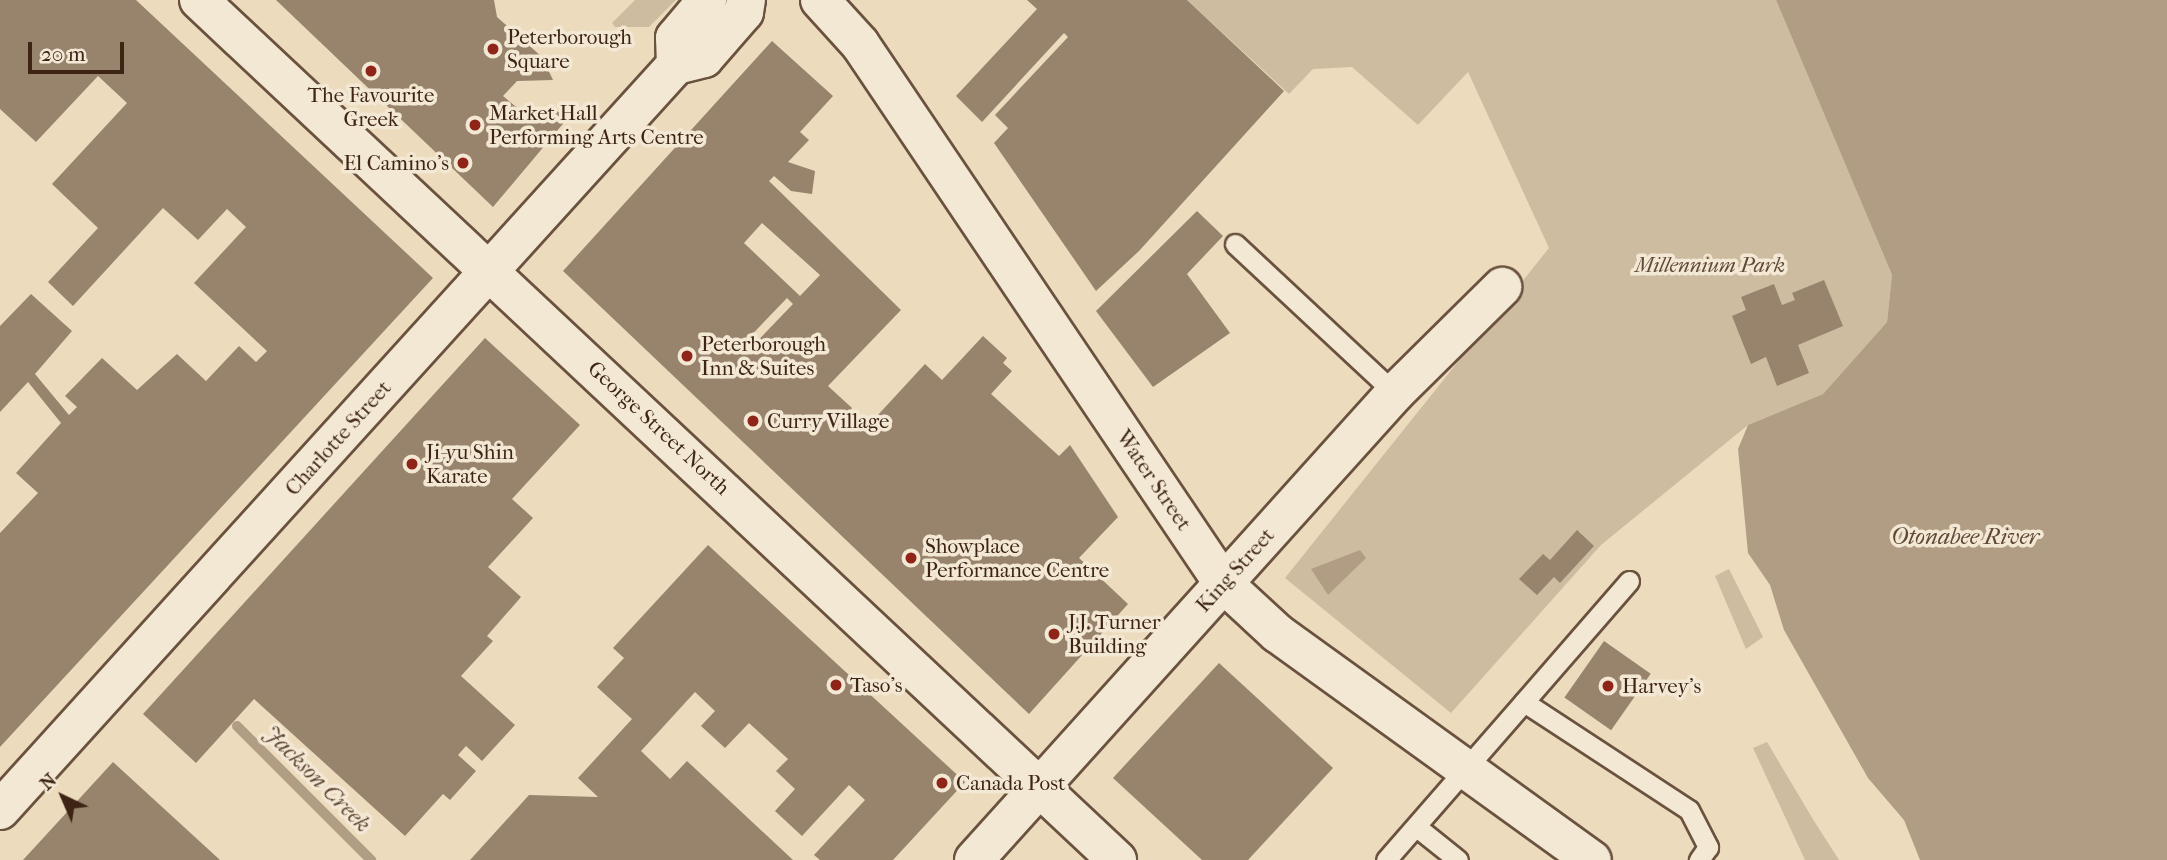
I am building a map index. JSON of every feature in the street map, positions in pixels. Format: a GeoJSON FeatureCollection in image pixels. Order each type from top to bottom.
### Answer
{"type":"FeatureCollection","features":[{"type":"Feature","properties":{"kind":"main road","name":"George Street North"},"geometry":{"type":"LineString","coordinates":[[199,0],[491,270],[1117,860]]}},
{"type":"Feature","properties":{"kind":"main road"},"geometry":{"type":"LineString","coordinates":[[676,65],[675,38],[707,0]]}},
{"type":"Feature","properties":{"kind":"main road","name":"Charlotte Street"},"geometry":{"type":"LineString","coordinates":[[0,810],[676,65],[704,58],[744,12],[746,0]]}},
{"type":"Feature","properties":{"kind":"main road","name":"Water Street"},"geometry":{"type":"LineString","coordinates":[[820,0],[860,44],[1223,583],[1277,633],[1592,860]]}},
{"type":"Feature","properties":{"kind":"main road","name":"King Street"},"geometry":{"type":"LineString","coordinates":[[974,860],[1042,788],[1395,393],[1503,287]]}},
{"type":"Feature","properties":{"kind":"lane"},"geometry":{"type":"LineString","coordinates":[[1236,244],[1395,393]]}},
{"type":"Feature","properties":{"kind":"lane"},"geometry":{"type":"LineString","coordinates":[[1386,860],[1418,828],[1629,581]]}},
{"type":"Feature","properties":{"kind":"lane"},"geometry":{"type":"LineString","coordinates":[[1524,702],[1689,810],[1709,847],[1699,860]]}},
{"type":"Feature","properties":{"kind":"lane"},"geometry":{"type":"LineString","coordinates":[[1418,828],[1458,860]]}},
{"type":"Feature","properties":{"kind":"green space"},"geometry":{"type":"Polygon","coordinates":[[[635,0],[676,0],[649,27],[615,27],[612,23],[635,0]]]}},
{"type":"Feature","properties":{"kind":"green space","name":"Millennium Park"},"geometry":{"type":"Polygon","coordinates":[[[1187,0],[1776,0],[1892,275],[1887,322],[1823,394],[1748,425],[1601,545],[1451,713],[1285,578],[1549,248],[1468,72],[1418,125],[1352,67],[1313,69],[1289,94],[1187,0]]]}},
{"type":"Feature","properties":{"kind":"green space"},"geometry":{"type":"Polygon","coordinates":[[[1729,569],[1763,637],[1746,649],[1715,576],[1729,569]]]}},
{"type":"Feature","properties":{"kind":"green space"},"geometry":{"type":"Polygon","coordinates":[[[1767,742],[1839,860],[1805,860],[1753,748],[1767,742]]]}},
{"type":"Feature","properties":{"kind":"water","name":"Otonabee River"},"geometry":{"type":"Polygon","coordinates":[[[1776,0],[2167,0],[2167,860],[1920,860],[1904,820],[1868,778],[1784,630],[1770,585],[1748,553],[1738,449],[1748,425],[1823,394],[1887,322],[1892,275],[1776,0]]]}},
{"type":"Feature","properties":{"kind":"water"},"geometry":{"type":"Polygon","coordinates":[[[1360,550],[1366,558],[1328,595],[1311,569],[1360,550]]]}},
{"type":"Feature","properties":{"kind":"building"},"geometry":{"type":"Polygon","coordinates":[[[0,0],[136,0],[433,278],[0,747],[0,533],[38,493],[16,473],[61,423],[28,382],[0,412],[0,326],[31,294],[72,331],[35,374],[69,415],[77,407],[65,396],[102,358],[137,390],[177,354],[206,381],[239,346],[256,362],[267,351],[194,283],[246,227],[227,209],[198,240],[163,208],[73,306],[48,282],[98,228],[52,184],[127,103],[98,76],[36,142],[0,109],[0,0]]]}},
{"type":"Feature","properties":{"kind":"building"},"geometry":{"type":"Polygon","coordinates":[[[276,0],[494,0],[497,17],[542,57],[553,80],[517,81],[503,96],[534,122],[550,105],[567,119],[493,207],[276,0]]]}},
{"type":"Feature","properties":{"kind":"building"},"geometry":{"type":"Polygon","coordinates":[[[1027,0],[1187,0],[1284,91],[1139,251],[1096,291],[994,143],[1008,128],[995,115],[1068,37],[1064,33],[982,122],[956,96],[1037,9],[1027,0]]]}},
{"type":"Feature","properties":{"kind":"building"},"geometry":{"type":"Polygon","coordinates":[[[772,41],[833,96],[800,132],[809,140],[788,162],[815,171],[812,194],[791,191],[774,176],[769,181],[901,310],[828,386],[852,408],[848,414],[865,429],[925,364],[942,380],[983,336],[1007,358],[1003,363],[1012,371],[991,394],[1059,456],[1070,445],[1118,517],[1079,558],[1128,604],[1029,714],[563,271],[772,41]],[[762,223],[744,243],[800,296],[820,275],[762,223]],[[787,298],[740,347],[746,353],[793,304],[787,298]]]}},
{"type":"Feature","properties":{"kind":"building"},"geometry":{"type":"Polygon","coordinates":[[[1197,211],[1223,236],[1187,274],[1230,333],[1153,387],[1096,311],[1197,211]]]}},
{"type":"Feature","properties":{"kind":"building"},"geometry":{"type":"Polygon","coordinates":[[[1824,280],[1843,326],[1798,345],[1809,373],[1777,386],[1766,357],[1751,364],[1732,316],[1746,310],[1741,297],[1774,284],[1782,305],[1795,300],[1792,293],[1824,280]]]}},
{"type":"Feature","properties":{"kind":"building"},"geometry":{"type":"Polygon","coordinates":[[[485,338],[580,425],[512,499],[533,518],[488,567],[521,597],[487,636],[493,641],[461,676],[515,725],[482,761],[466,746],[458,755],[476,771],[450,800],[443,794],[405,836],[254,699],[196,763],[143,714],[485,338]]]}},
{"type":"Feature","properties":{"kind":"building"},"geometry":{"type":"Polygon","coordinates":[[[1577,530],[1594,546],[1560,583],[1554,577],[1537,595],[1519,579],[1543,554],[1550,560],[1577,530]]]}},
{"type":"Feature","properties":{"kind":"building"},"geometry":{"type":"Polygon","coordinates":[[[708,545],[965,782],[893,860],[820,860],[814,855],[865,800],[849,785],[802,836],[775,811],[795,789],[776,771],[788,759],[749,723],[725,748],[701,726],[715,711],[695,692],[641,751],[670,779],[687,761],[793,860],[470,860],[529,795],[598,797],[578,778],[632,719],[597,687],[624,658],[613,648],[708,545]]]}},
{"type":"Feature","properties":{"kind":"building","name":"Harvey's"},"geometry":{"type":"Polygon","coordinates":[[[1604,641],[1651,674],[1611,730],[1564,698],[1604,641]]]}},
{"type":"Feature","properties":{"kind":"building"},"geometry":{"type":"Polygon","coordinates":[[[1219,663],[1333,768],[1248,860],[1202,860],[1113,778],[1219,663]]]}},
{"type":"Feature","properties":{"kind":"building"},"geometry":{"type":"Polygon","coordinates":[[[113,762],[220,860],[23,860],[113,762]]]}},
{"type":"Feature","properties":{"kind":"waterway","name":"Jackson Creek"},"geometry":{"type":"LineString","coordinates":[[237,726],[371,860]]}},
{"type":"Feature","properties":{"kind":"place","name":"Peterborough Square"},"geometry":{"type":"Point","coordinates":[493,49]}},
{"type":"Feature","properties":{"kind":"place","name":"The Favourite Greek"},"geometry":{"type":"Point","coordinates":[371,71]}},
{"type":"Feature","properties":{"kind":"place","name":"Market Hall Performing Arts Centre"},"geometry":{"type":"Point","coordinates":[475,125]}},
{"type":"Feature","properties":{"kind":"place","name":"El Camino's"},"geometry":{"type":"Point","coordinates":[463,163]}},
{"type":"Feature","properties":{"kind":"place","name":"Peterborough Inn & Suites"},"geometry":{"type":"Point","coordinates":[687,356]}},
{"type":"Feature","properties":{"kind":"place","name":"Curry Village"},"geometry":{"type":"Point","coordinates":[753,421]}},
{"type":"Feature","properties":{"kind":"place","name":"Ji-yu Shin Karate"},"geometry":{"type":"Point","coordinates":[412,464]}},
{"type":"Feature","properties":{"kind":"place","name":"Showplace Performance Centre"},"geometry":{"type":"Point","coordinates":[911,558]}},
{"type":"Feature","properties":{"kind":"place","name":"J.J. Turner Building"},"geometry":{"type":"Point","coordinates":[1054,634]}},
{"type":"Feature","properties":{"kind":"place","name":"Taso's"},"geometry":{"type":"Point","coordinates":[836,685]}},
{"type":"Feature","properties":{"kind":"place","name":"Harvey's"},"geometry":{"type":"Point","coordinates":[1608,686]}},
{"type":"Feature","properties":{"kind":"place","name":"Canada Post"},"geometry":{"type":"Point","coordinates":[942,783]}}]}
